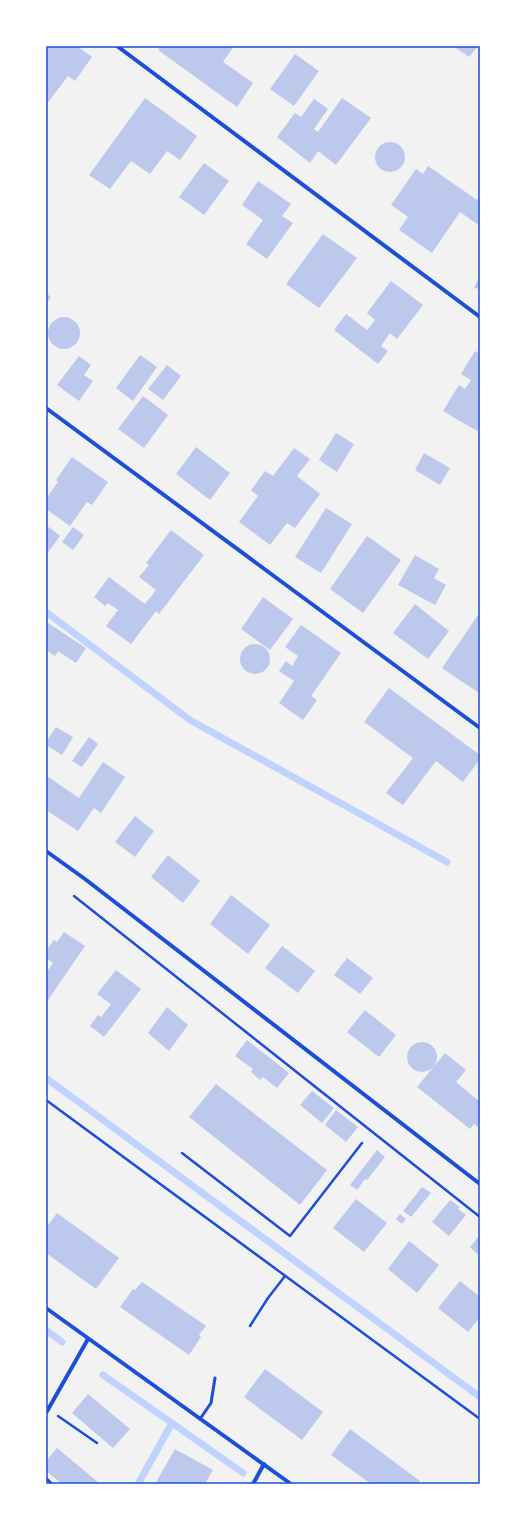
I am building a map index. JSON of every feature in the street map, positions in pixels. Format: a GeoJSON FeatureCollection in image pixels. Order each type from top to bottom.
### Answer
{"type":"FeatureCollection","features":[{"type":"Feature","properties":{"kind":"street"},"geometry":{"type":"LineString","coordinates":[[117,46],[480,317]]}},
{"type":"Feature","properties":{"kind":"street"},"geometry":{"type":"LineString","coordinates":[[46,408],[480,728]]}},
{"type":"Feature","properties":{"kind":"street"},"geometry":{"type":"LineString","coordinates":[[46,852],[116,902],[480,1184]]}},
{"type":"Feature","properties":{"kind":"street"},"geometry":{"type":"LineString","coordinates":[[46,1308],[291,1484]]}},
{"type":"Feature","properties":{"kind":"street"},"geometry":{"type":"LineString","coordinates":[[47,1411],[88,1339]]}},
{"type":"Feature","properties":{"kind":"street"},"geometry":{"type":"LineString","coordinates":[[253,1484],[264,1464]]}},
{"type":"Feature","properties":{"kind":"lane"},"geometry":{"type":"LineString","coordinates":[[200,1419],[211,1403],[215,1378]]}},
{"type":"Feature","properties":{"kind":"path"},"geometry":{"type":"LineString","coordinates":[[74,896],[480,1217]]}},
{"type":"Feature","properties":{"kind":"path"},"geometry":{"type":"LineString","coordinates":[[46,1100],[480,1418]]}},
{"type":"Feature","properties":{"kind":"path"},"geometry":{"type":"LineString","coordinates":[[182,1153],[290,1236],[362,1143]]}},
{"type":"Feature","properties":{"kind":"path"},"geometry":{"type":"LineString","coordinates":[[250,1326],[268,1298],[286,1276]]}},
{"type":"Feature","properties":{"kind":"path"},"geometry":{"type":"LineString","coordinates":[[47,1411],[97,1443]]}},
{"type":"Feature","properties":{"kind":"path"},"geometry":{"type":"LineString","coordinates":[[46,1478],[52,1484]]}},
{"type":"Feature","properties":{"kind":"building"},"geometry":{"type":"Polygon","coordinates":[[[46,46],[77,46],[92,57],[75,81],[68,76],[46,105],[46,46]]]}},
{"type":"Feature","properties":{"kind":"building"},"geometry":{"type":"Polygon","coordinates":[[[161,46],[234,46],[223,62],[253,83],[237,107],[158,50],[161,46]]]}},
{"type":"Feature","properties":{"kind":"building"},"geometry":{"type":"Polygon","coordinates":[[[453,46],[478,46],[469,57],[453,46]]]}},
{"type":"Feature","properties":{"kind":"building"},"geometry":{"type":"Polygon","coordinates":[[[295,54],[319,71],[294,106],[270,89],[295,54]]]}},
{"type":"Feature","properties":{"kind":"building"},"geometry":{"type":"Polygon","coordinates":[[[145,98],[197,136],[180,160],[167,151],[150,174],[131,161],[110,189],[89,175],[145,98]]]}},
{"type":"Feature","properties":{"kind":"building"},"geometry":{"type":"Polygon","coordinates":[[[342,98],[371,118],[336,165],[318,151],[310,163],[277,137],[295,113],[301,117],[314,99],[328,109],[314,129],[318,132],[342,98]]]}},
{"type":"Feature","properties":{"kind":"building"},"geometry":{"type":"Polygon","coordinates":[[[390,142],[401,146],[405,157],[401,168],[390,172],[379,168],[375,157],[379,146],[390,142]]]}},
{"type":"Feature","properties":{"kind":"building"},"geometry":{"type":"Polygon","coordinates":[[[204,163],[229,181],[204,215],[179,197],[204,163]]]}},
{"type":"Feature","properties":{"kind":"building"},"geometry":{"type":"Polygon","coordinates":[[[428,166],[477,200],[480,197],[480,226],[460,212],[432,253],[399,230],[408,217],[391,205],[416,169],[423,174],[428,166]]]}},
{"type":"Feature","properties":{"kind":"building"},"geometry":{"type":"Polygon","coordinates":[[[258,181],[291,204],[282,216],[293,223],[267,259],[246,244],[263,220],[242,205],[258,181]]]}},
{"type":"Feature","properties":{"kind":"building"},"geometry":{"type":"Polygon","coordinates":[[[323,234],[357,258],[319,308],[286,284],[323,234]]]}},
{"type":"Feature","properties":{"kind":"building"},"geometry":{"type":"Polygon","coordinates":[[[480,277],[480,290],[474,287],[480,277]]]}},
{"type":"Feature","properties":{"kind":"building"},"geometry":{"type":"Polygon","coordinates":[[[391,281],[423,305],[397,339],[390,333],[381,346],[388,351],[378,364],[334,330],[346,314],[367,330],[375,320],[367,313],[391,281]]]}},
{"type":"Feature","properties":{"kind":"building"},"geometry":{"type":"Polygon","coordinates":[[[46,293],[51,297],[46,304],[46,293]]]}},
{"type":"Feature","properties":{"kind":"building"},"geometry":{"type":"Polygon","coordinates":[[[64,317],[70,318],[77,324],[80,333],[79,339],[73,346],[64,349],[58,348],[51,342],[48,333],[49,327],[55,320],[64,317]]]}},
{"type":"Feature","properties":{"kind":"building"},"geometry":{"type":"Polygon","coordinates":[[[475,351],[480,354],[480,426],[477,431],[443,411],[459,385],[465,389],[471,380],[461,374],[475,351]]]}},
{"type":"Feature","properties":{"kind":"building"},"geometry":{"type":"Polygon","coordinates":[[[140,355],[157,367],[133,401],[116,388],[140,355]]]}},
{"type":"Feature","properties":{"kind":"building"},"geometry":{"type":"Polygon","coordinates":[[[79,356],[91,365],[84,375],[93,381],[79,401],[57,385],[79,356]]]}},
{"type":"Feature","properties":{"kind":"building"},"geometry":{"type":"Polygon","coordinates":[[[167,365],[181,376],[163,400],[148,389],[167,365]]]}},
{"type":"Feature","properties":{"kind":"building"},"geometry":{"type":"Polygon","coordinates":[[[143,396],[168,415],[144,448],[118,429],[143,396]]]}},
{"type":"Feature","properties":{"kind":"building"},"geometry":{"type":"Polygon","coordinates":[[[336,433],[354,444],[337,472],[319,460],[336,433]]]}},
{"type":"Feature","properties":{"kind":"building"},"geometry":{"type":"Polygon","coordinates":[[[196,447],[230,473],[210,500],[176,474],[196,447]]]}},
{"type":"Feature","properties":{"kind":"building"},"geometry":{"type":"Polygon","coordinates":[[[294,448],[310,459],[297,476],[320,494],[295,528],[287,523],[270,545],[239,522],[258,496],[251,490],[265,471],[273,476],[294,448]]]}},
{"type":"Feature","properties":{"kind":"building"},"geometry":{"type":"Polygon","coordinates":[[[424,453],[450,468],[440,485],[415,470],[424,453]]]}},
{"type":"Feature","properties":{"kind":"building"},"geometry":{"type":"Polygon","coordinates":[[[72,457],[108,482],[92,505],[87,502],[70,526],[46,509],[46,499],[58,482],[56,480],[72,457]]]}},
{"type":"Feature","properties":{"kind":"building"},"geometry":{"type":"Polygon","coordinates":[[[326,508],[352,524],[321,573],[295,557],[326,508]]]}},
{"type":"Feature","properties":{"kind":"building"},"geometry":{"type":"Polygon","coordinates":[[[49,527],[60,536],[46,555],[46,530],[49,527]]]}},
{"type":"Feature","properties":{"kind":"building"},"geometry":{"type":"Polygon","coordinates":[[[73,527],[84,535],[73,550],[62,542],[73,527]]]}},
{"type":"Feature","properties":{"kind":"building"},"geometry":{"type":"Polygon","coordinates":[[[171,530],[204,555],[159,614],[156,611],[131,644],[106,626],[118,610],[108,603],[105,606],[94,597],[109,577],[145,604],[156,590],[139,577],[149,565],[146,563],[171,530]]]}},
{"type":"Feature","properties":{"kind":"building"},"geometry":{"type":"Polygon","coordinates":[[[367,536],[401,560],[363,613],[330,589],[367,536]]]}},
{"type":"Feature","properties":{"kind":"building"},"geometry":{"type":"Polygon","coordinates":[[[415,555],[439,569],[434,578],[446,585],[435,605],[398,585],[415,555]]]}},
{"type":"Feature","properties":{"kind":"building"},"geometry":{"type":"Polygon","coordinates":[[[263,597],[293,619],[270,650],[241,629],[263,597]]]}},
{"type":"Feature","properties":{"kind":"building"},"geometry":{"type":"Polygon","coordinates":[[[415,604],[449,631],[428,659],[393,633],[415,604]]]}},
{"type":"Feature","properties":{"kind":"building"},"geometry":{"type":"Polygon","coordinates":[[[478,615],[480,617],[479,693],[442,668],[478,615]]]}},
{"type":"Feature","properties":{"kind":"building"},"geometry":{"type":"Polygon","coordinates":[[[48,623],[86,648],[76,663],[58,651],[55,656],[46,650],[46,625],[48,623]]]}},
{"type":"Feature","properties":{"kind":"building"},"geometry":{"type":"Polygon","coordinates":[[[301,625],[341,653],[311,696],[317,700],[303,720],[279,703],[294,681],[279,671],[286,661],[292,666],[298,656],[285,647],[301,625]]]}},
{"type":"Feature","properties":{"kind":"building"},"geometry":{"type":"Polygon","coordinates":[[[255,644],[261,645],[269,653],[269,665],[261,673],[255,674],[249,673],[241,665],[240,659],[241,653],[249,645],[255,644]]]}},
{"type":"Feature","properties":{"kind":"building"},"geometry":{"type":"Polygon","coordinates":[[[389,688],[480,755],[480,759],[463,782],[436,761],[403,805],[386,793],[413,758],[364,722],[389,688]]]}},
{"type":"Feature","properties":{"kind":"building"},"geometry":{"type":"Polygon","coordinates":[[[56,727],[73,737],[62,755],[46,745],[46,742],[56,727]]]}},
{"type":"Feature","properties":{"kind":"building"},"geometry":{"type":"Polygon","coordinates":[[[89,737],[98,744],[82,767],[72,761],[89,737]]]}},
{"type":"Feature","properties":{"kind":"building"},"geometry":{"type":"Polygon","coordinates":[[[103,762],[125,777],[101,813],[94,808],[78,831],[46,810],[47,776],[79,798],[103,762]]]}},
{"type":"Feature","properties":{"kind":"building"},"geometry":{"type":"Polygon","coordinates":[[[135,816],[154,831],[135,857],[115,842],[135,816]]]}},
{"type":"Feature","properties":{"kind":"building"},"geometry":{"type":"Polygon","coordinates":[[[168,855],[200,881],[183,903],[151,877],[168,855]]]}},
{"type":"Feature","properties":{"kind":"building"},"geometry":{"type":"Polygon","coordinates":[[[231,895],[270,925],[248,954],[210,924],[231,895]]]}},
{"type":"Feature","properties":{"kind":"building"},"geometry":{"type":"Polygon","coordinates":[[[64,932],[85,946],[46,1003],[46,973],[53,963],[46,958],[46,951],[54,940],[57,942],[64,932]]]}},
{"type":"Feature","properties":{"kind":"building"},"geometry":{"type":"Polygon","coordinates":[[[282,946],[315,971],[298,993],[265,968],[282,946]]]}},
{"type":"Feature","properties":{"kind":"building"},"geometry":{"type":"Polygon","coordinates":[[[347,958],[373,978],[360,994],[334,975],[347,958]]]}},
{"type":"Feature","properties":{"kind":"building"},"geometry":{"type":"Polygon","coordinates":[[[116,970],[141,989],[104,1037],[90,1026],[98,1015],[101,1017],[111,1004],[97,994],[116,970]]]}},
{"type":"Feature","properties":{"kind":"building"},"geometry":{"type":"Polygon","coordinates":[[[167,1007],[188,1025],[169,1051],[148,1033],[167,1007]]]}},
{"type":"Feature","properties":{"kind":"building"},"geometry":{"type":"Polygon","coordinates":[[[365,1010],[396,1035],[379,1057],[347,1032],[365,1010]]]}},
{"type":"Feature","properties":{"kind":"building"},"geometry":{"type":"Polygon","coordinates":[[[247,1040],[289,1073],[277,1088],[263,1077],[260,1080],[251,1072],[253,1069],[235,1056],[247,1040]]]}},
{"type":"Feature","properties":{"kind":"building"},"geometry":{"type":"Polygon","coordinates":[[[422,1042],[428,1043],[436,1051],[436,1063],[428,1071],[422,1072],[416,1071],[408,1063],[407,1057],[408,1051],[416,1043],[422,1042]]]}},
{"type":"Feature","properties":{"kind":"building"},"geometry":{"type":"Polygon","coordinates":[[[445,1053],[466,1070],[456,1082],[480,1102],[480,1129],[474,1124],[470,1129],[417,1087],[445,1053]]]}},
{"type":"Feature","properties":{"kind":"building"},"geometry":{"type":"Polygon","coordinates":[[[216,1084],[327,1170],[300,1205],[189,1117],[216,1084]]]}},
{"type":"Feature","properties":{"kind":"building"},"geometry":{"type":"Polygon","coordinates":[[[312,1091],[334,1108],[322,1123],[300,1105],[312,1091]]]}},
{"type":"Feature","properties":{"kind":"building"},"geometry":{"type":"Polygon","coordinates":[[[336,1110],[358,1127],[346,1142],[325,1125],[336,1110]]]}},
{"type":"Feature","properties":{"kind":"building"},"geometry":{"type":"Polygon","coordinates":[[[377,1150],[385,1157],[357,1190],[350,1185],[377,1150]]]}},
{"type":"Feature","properties":{"kind":"building"},"geometry":{"type":"Polygon","coordinates":[[[422,1187],[431,1193],[411,1217],[403,1211],[422,1187]]]}},
{"type":"Feature","properties":{"kind":"building"},"geometry":{"type":"Polygon","coordinates":[[[356,1199],[387,1223],[364,1252],[333,1228],[356,1199]]]}},
{"type":"Feature","properties":{"kind":"building"},"geometry":{"type":"Polygon","coordinates":[[[450,1200],[460,1207],[458,1209],[466,1215],[449,1236],[432,1222],[450,1200]]]}},
{"type":"Feature","properties":{"kind":"building"},"geometry":{"type":"Polygon","coordinates":[[[57,1213],[119,1258],[96,1289],[46,1253],[46,1228],[57,1213]]]}},
{"type":"Feature","properties":{"kind":"building"},"geometry":{"type":"Polygon","coordinates":[[[400,1214],[406,1219],[402,1224],[396,1219],[400,1214]]]}},
{"type":"Feature","properties":{"kind":"building"},"geometry":{"type":"Polygon","coordinates":[[[480,1235],[480,1250],[477,1254],[470,1247],[480,1235]]]}},
{"type":"Feature","properties":{"kind":"building"},"geometry":{"type":"Polygon","coordinates":[[[409,1241],[439,1265],[417,1293],[388,1269],[409,1241]]]}},
{"type":"Feature","properties":{"kind":"building"},"geometry":{"type":"Polygon","coordinates":[[[460,1281],[480,1297],[480,1317],[468,1332],[438,1308],[460,1281]]]}},
{"type":"Feature","properties":{"kind":"building"},"geometry":{"type":"Polygon","coordinates":[[[142,1282],[206,1326],[199,1335],[201,1337],[189,1355],[120,1307],[133,1289],[135,1290],[142,1282]]]}},
{"type":"Feature","properties":{"kind":"building"},"geometry":{"type":"Polygon","coordinates":[[[265,1369],[323,1412],[302,1440],[244,1397],[265,1369]]]}},
{"type":"Feature","properties":{"kind":"building"},"geometry":{"type":"Polygon","coordinates":[[[88,1394],[130,1429],[113,1448],[72,1413],[88,1394]]]}},
{"type":"Feature","properties":{"kind":"building"},"geometry":{"type":"Polygon","coordinates":[[[350,1429],[420,1481],[418,1484],[371,1484],[331,1455],[350,1429]]]}},
{"type":"Feature","properties":{"kind":"building"},"geometry":{"type":"Polygon","coordinates":[[[57,1448],[98,1482],[97,1484],[62,1484],[46,1471],[46,1461],[57,1448]]]}},
{"type":"Feature","properties":{"kind":"building"},"geometry":{"type":"Polygon","coordinates":[[[175,1449],[213,1470],[205,1484],[155,1484],[175,1449]]]}},
{"type":"Feature","properties":{"kind":"waterway"},"geometry":{"type":"LineString","coordinates":[[46,612],[190,720],[447,862]]}},
{"type":"Feature","properties":{"kind":"waterway"},"geometry":{"type":"LineString","coordinates":[[46,1078],[480,1397]]}},
{"type":"Feature","properties":{"kind":"waterway"},"geometry":{"type":"LineString","coordinates":[[46,1330],[62,1342]]}},
{"type":"Feature","properties":{"kind":"waterway"},"geometry":{"type":"LineString","coordinates":[[103,1375],[172,1423]]}},
{"type":"Feature","properties":{"kind":"waterway"},"geometry":{"type":"LineString","coordinates":[[138,1484],[172,1423],[243,1473]]}}]}
